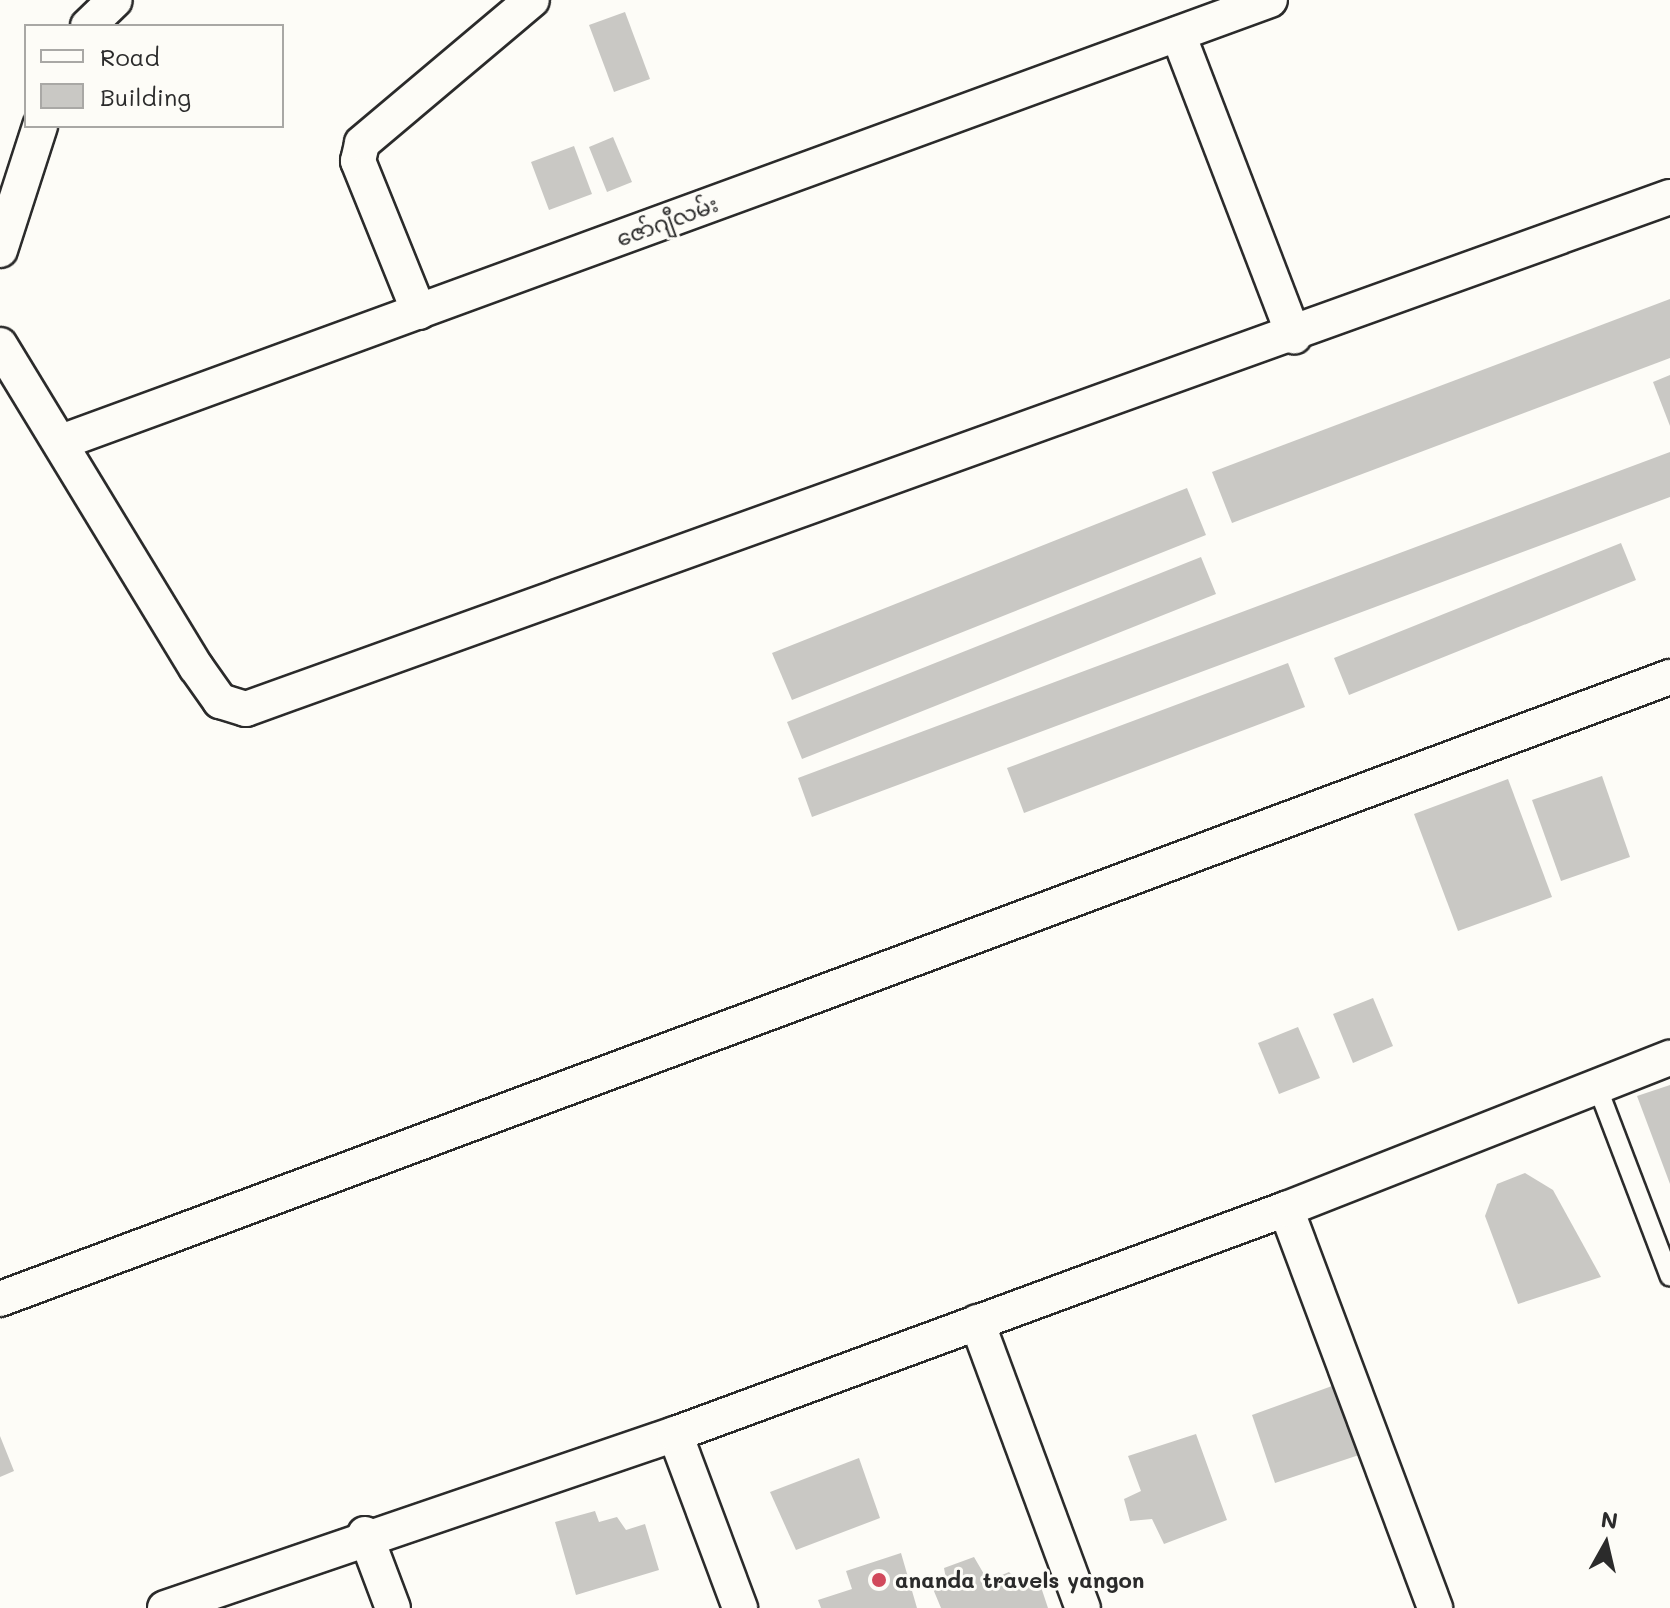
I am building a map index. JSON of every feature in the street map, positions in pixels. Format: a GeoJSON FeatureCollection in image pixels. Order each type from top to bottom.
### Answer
{"type":"FeatureCollection","features":[{"type":"Feature","properties":{"kind":"street"},"geometry":{"type":"LineString","coordinates":[[90,24],[115,0]]}},
{"type":"Feature","properties":{"kind":"street"},"geometry":{"type":"LineString","coordinates":[[419,312],[358,161],[362,143],[532,0]]}},
{"type":"Feature","properties":{"kind":"street","name":"ဇော်ဂျီလမ်း"},"geometry":{"type":"LineString","coordinates":[[64,441],[1270,0]]}},
{"type":"Feature","properties":{"kind":"street"},"geometry":{"type":"LineString","coordinates":[[1178,34],[1294,336]]}},
{"type":"Feature","properties":{"kind":"street"},"geometry":{"type":"LineString","coordinates":[[0,250],[39,128]]}},
{"type":"Feature","properties":{"kind":"street"},"geometry":{"type":"LineString","coordinates":[[0,345],[64,441],[196,667],[220,701],[246,709],[1294,336],[1670,197]]}},
{"type":"Feature","properties":{"kind":"street"},"geometry":{"type":"LineString","coordinates":[[0,1299],[1670,677]]}},
{"type":"Feature","properties":{"kind":"street"},"geometry":{"type":"LineString","coordinates":[[165,1608],[365,1534],[675,1434],[1286,1209],[1670,1058]]}},
{"type":"Feature","properties":{"kind":"street"},"geometry":{"type":"LineString","coordinates":[[1286,1209],[1435,1608]]}},
{"type":"Feature","properties":{"kind":"street"},"geometry":{"type":"LineString","coordinates":[[977,1322],[1083,1608]]}},
{"type":"Feature","properties":{"kind":"street"},"geometry":{"type":"LineString","coordinates":[[675,1434],[740,1608]]}},
{"type":"Feature","properties":{"kind":"street"},"geometry":{"type":"LineString","coordinates":[[365,1534],[393,1608]]}},
{"type":"Feature","properties":{"kind":"lane"},"geometry":{"type":"LineString","coordinates":[[1597,1086],[1670,1277]]}},
{"type":"Feature","properties":{"kind":"building"},"geometry":{"type":"Polygon","coordinates":[[[625,12],[650,79],[614,92],[589,25],[625,12]]]}},
{"type":"Feature","properties":{"kind":"building"},"geometry":{"type":"Polygon","coordinates":[[[613,137],[632,182],[607,192],[589,147],[613,137]]]}},
{"type":"Feature","properties":{"kind":"building"},"geometry":{"type":"Polygon","coordinates":[[[574,146],[592,194],[549,210],[531,162],[574,146]]]}},
{"type":"Feature","properties":{"kind":"building"},"geometry":{"type":"Polygon","coordinates":[[[1670,299],[1670,358],[1232,523],[1212,472],[1670,299]]]}},
{"type":"Feature","properties":{"kind":"building"},"geometry":{"type":"Polygon","coordinates":[[[1670,375],[1670,426],[1653,382],[1670,375]]]}},
{"type":"Feature","properties":{"kind":"building"},"geometry":{"type":"Polygon","coordinates":[[[1670,452],[1670,497],[812,817],[798,778],[1670,452]]]}},
{"type":"Feature","properties":{"kind":"building"},"geometry":{"type":"Polygon","coordinates":[[[1187,488],[1206,535],[792,700],[772,653],[1187,488]]]}},
{"type":"Feature","properties":{"kind":"building"},"geometry":{"type":"Polygon","coordinates":[[[1621,543],[1636,580],[1349,695],[1334,658],[1621,543]]]}},
{"type":"Feature","properties":{"kind":"building"},"geometry":{"type":"Polygon","coordinates":[[[1201,557],[1216,594],[802,759],[787,722],[1201,557]]]}},
{"type":"Feature","properties":{"kind":"building"},"geometry":{"type":"Polygon","coordinates":[[[1288,663],[1305,707],[1024,813],[1007,768],[1288,663]]]}},
{"type":"Feature","properties":{"kind":"building"},"geometry":{"type":"Polygon","coordinates":[[[1602,776],[1630,857],[1561,881],[1532,800],[1602,776]]]}},
{"type":"Feature","properties":{"kind":"building"},"geometry":{"type":"Polygon","coordinates":[[[1508,779],[1552,897],[1458,931],[1414,814],[1508,779]]]}},
{"type":"Feature","properties":{"kind":"building"},"geometry":{"type":"Polygon","coordinates":[[[1373,998],[1393,1046],[1353,1063],[1333,1014],[1373,998]]]}},
{"type":"Feature","properties":{"kind":"building"},"geometry":{"type":"Polygon","coordinates":[[[1298,1027],[1320,1078],[1279,1094],[1258,1043],[1298,1027]]]}},
{"type":"Feature","properties":{"kind":"building"},"geometry":{"type":"Polygon","coordinates":[[[1670,1085],[1670,1184],[1637,1096],[1670,1085]]]}},
{"type":"Feature","properties":{"kind":"building"},"geometry":{"type":"Polygon","coordinates":[[[1525,1173],[1553,1190],[1601,1277],[1518,1304],[1485,1216],[1497,1184],[1525,1173]]]}},
{"type":"Feature","properties":{"kind":"building"},"geometry":{"type":"Polygon","coordinates":[[[1332,1386],[1359,1455],[1275,1483],[1252,1415],[1332,1386]]]}},
{"type":"Feature","properties":{"kind":"building"},"geometry":{"type":"Polygon","coordinates":[[[1196,1434],[1227,1520],[1164,1544],[1152,1519],[1130,1521],[1124,1499],[1141,1491],[1128,1456],[1196,1434]]]}},
{"type":"Feature","properties":{"kind":"building"},"geometry":{"type":"Polygon","coordinates":[[[0,1436],[14,1471],[0,1477],[0,1436]]]}},
{"type":"Feature","properties":{"kind":"building"},"geometry":{"type":"Polygon","coordinates":[[[859,1458],[880,1518],[796,1550],[770,1492],[859,1458]]]}},
{"type":"Feature","properties":{"kind":"building"},"geometry":{"type":"Polygon","coordinates":[[[595,1511],[599,1522],[617,1517],[626,1530],[645,1524],[659,1570],[576,1595],[555,1522],[595,1511]]]}},
{"type":"Feature","properties":{"kind":"building","name":"ananda travels yangon"},"geometry":{"type":"Polygon","coordinates":[[[901,1553],[917,1608],[821,1608],[818,1600],[852,1589],[846,1571],[901,1553]]]}},
{"type":"Feature","properties":{"kind":"building"},"geometry":{"type":"Polygon","coordinates":[[[974,1557],[988,1581],[1009,1572],[1022,1586],[1039,1581],[1048,1608],[941,1608],[931,1584],[946,1579],[944,1568],[974,1557]]]}},
{"type":"Feature","properties":{"kind":"place","name":"ananda travels yangon"},"geometry":{"type":"Point","coordinates":[879,1580]}}]}
